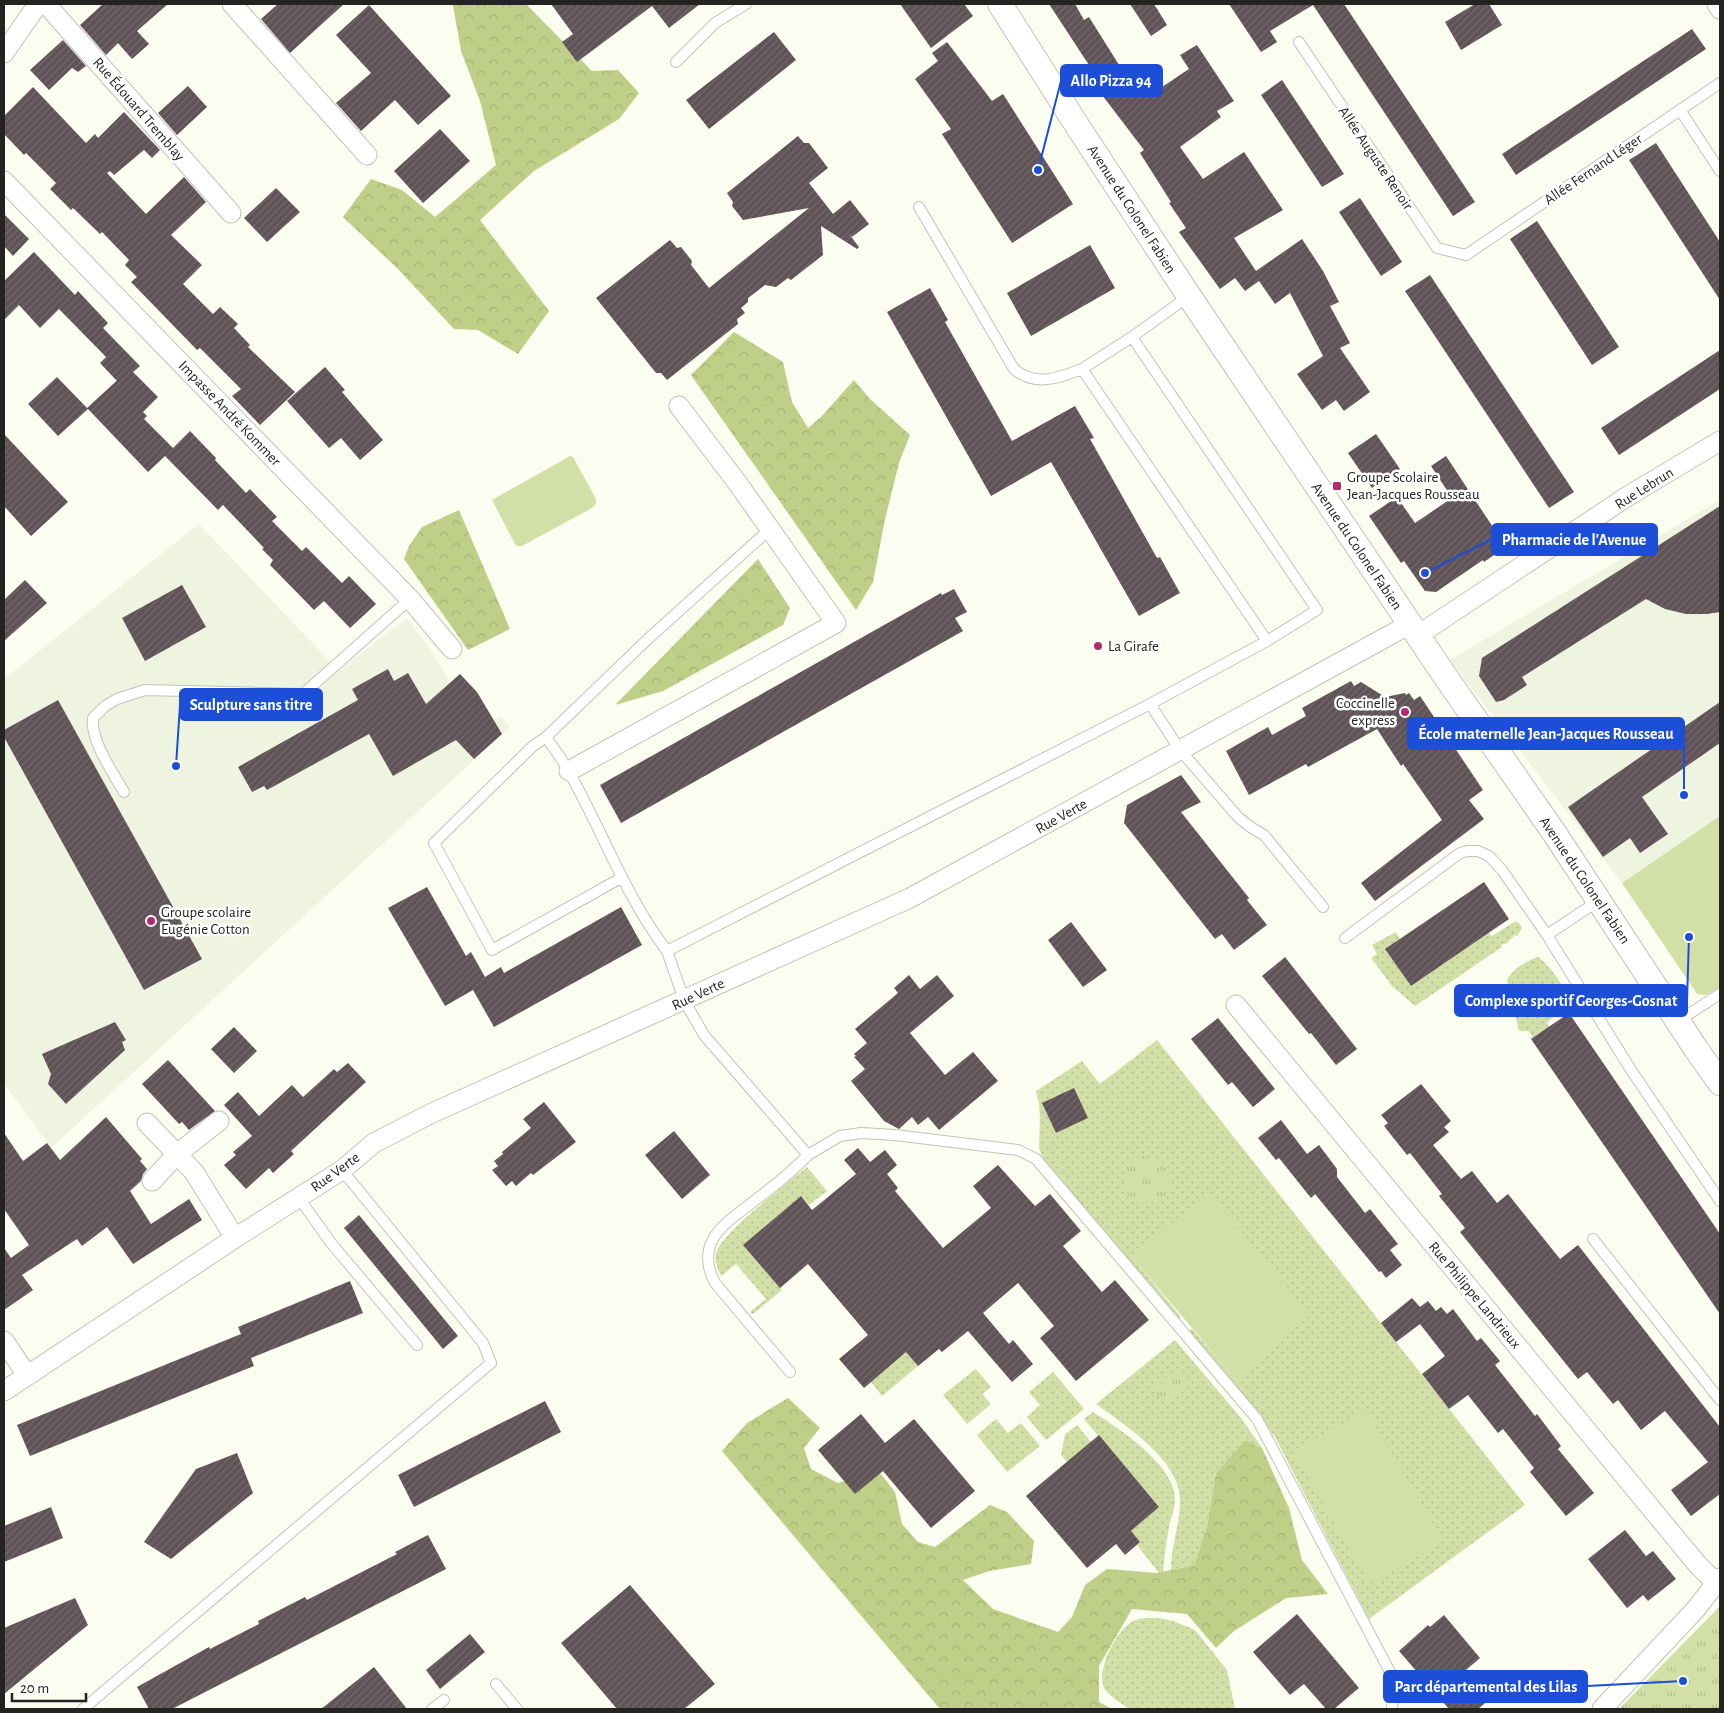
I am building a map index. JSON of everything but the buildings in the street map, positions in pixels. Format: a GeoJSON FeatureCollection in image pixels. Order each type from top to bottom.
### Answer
{"type":"FeatureCollection","features":[{"type":"Feature","properties":{"kind":"street"},"geometry":{"type":"LineString","coordinates":[[4,53],[38,4]]}},
{"type":"Feature","properties":{"kind":"street","name":"Rue Édouard Tremblay"},"geometry":{"type":"LineString","coordinates":[[46,4],[231,214]]}},
{"type":"Feature","properties":{"kind":"street"},"geometry":{"type":"LineString","coordinates":[[232,4],[367,155]]}},
{"type":"Feature","properties":{"kind":"street","name":"Avenue du Colonel Fabien"},"geometry":{"type":"LineString","coordinates":[[1000,4],[1189,296],[1414,630],[1553,831],[1720,1083]]}},
{"type":"Feature","properties":{"kind":"street"},"geometry":{"type":"LineString","coordinates":[[1717,4],[1720,9]]}},
{"type":"Feature","properties":{"kind":"street","name":"Impasse André Kommer"},"geometry":{"type":"LineString","coordinates":[[4,181],[410,599],[452,649]]}},
{"type":"Feature","properties":{"kind":"street"},"geometry":{"type":"LineString","coordinates":[[569,771],[836,623],[739,485],[679,406]]}},
{"type":"Feature","properties":{"kind":"street","name":"Rue Lebrun"},"geometry":{"type":"LineString","coordinates":[[1414,630],[1628,496],[1720,441]]}},
{"type":"Feature","properties":{"kind":"street","name":"Rue Verte"},"geometry":{"type":"LineString","coordinates":[[4,1391],[235,1238],[342,1170],[374,1142],[430,1114],[910,898],[1180,750],[1414,630]]}},
{"type":"Feature","properties":{"kind":"street","name":"Rue Philippe Landrieux"},"geometry":{"type":"LineString","coordinates":[[1236,1005],[1697,1564],[1718,1580]]}},
{"type":"Feature","properties":{"kind":"street"},"geometry":{"type":"LineString","coordinates":[[152,1181],[178,1154],[219,1122]]}},
{"type":"Feature","properties":{"kind":"street"},"geometry":{"type":"LineString","coordinates":[[147,1123],[194,1172],[235,1238]]}},
{"type":"Feature","properties":{"kind":"street"},"geometry":{"type":"LineString","coordinates":[[4,1341],[27,1376]]}},
{"type":"Feature","properties":{"kind":"street"},"geometry":{"type":"LineString","coordinates":[[1602,1709],[1696,1609],[1718,1580]]}},
{"type":"Feature","properties":{"kind":"lane"},"geometry":{"type":"LineString","coordinates":[[676,62],[715,23],[746,4]]}},
{"type":"Feature","properties":{"kind":"lane","name":"Allée Auguste Renoir"},"geometry":{"type":"LineString","coordinates":[[1299,42],[1437,248],[1466,255]]}},
{"type":"Feature","properties":{"kind":"lane","name":"Allée Fernand Léger"},"geometry":{"type":"LineString","coordinates":[[1466,255],[1720,83]]}},
{"type":"Feature","properties":{"kind":"lane"},"geometry":{"type":"LineString","coordinates":[[1680,110],[1720,171]]}},
{"type":"Feature","properties":{"kind":"lane"},"geometry":{"type":"LineString","coordinates":[[919,207],[1014,369],[1022,376],[1032,379],[1058,378],[1082,369],[1132,337],[1189,296]]}},
{"type":"Feature","properties":{"kind":"lane"},"geometry":{"type":"LineString","coordinates":[[667,951],[1150,704],[1267,641],[1317,610],[1132,337]]}},
{"type":"Feature","properties":{"kind":"lane"},"geometry":{"type":"LineString","coordinates":[[1082,369],[1267,641]]}},
{"type":"Feature","properties":{"kind":"lane"},"geometry":{"type":"LineString","coordinates":[[621,878],[492,950],[434,843],[533,746],[546,737],[649,638],[770,529]]}},
{"type":"Feature","properties":{"kind":"lane"},"geometry":{"type":"LineString","coordinates":[[124,792],[96,739],[92,727],[93,718],[105,706],[117,699],[145,690],[303,694],[410,599]]}},
{"type":"Feature","properties":{"kind":"lane"},"geometry":{"type":"LineString","coordinates":[[1150,704],[1180,750],[1238,817],[1264,835],[1322,907]]}},
{"type":"Feature","properties":{"kind":"lane"},"geometry":{"type":"LineString","coordinates":[[546,737],[569,771],[621,878],[652,931],[667,951],[684,1000],[704,1035],[808,1155]]}},
{"type":"Feature","properties":{"kind":"lane"},"geometry":{"type":"LineString","coordinates":[[1345,938],[1460,853],[1478,851],[1489,856],[1502,870],[1547,935],[1631,1070],[1720,1201]]}},
{"type":"Feature","properties":{"kind":"lane"},"geometry":{"type":"LineString","coordinates":[[1547,935],[1599,900]]}},
{"type":"Feature","properties":{"kind":"lane"},"geometry":{"type":"LineString","coordinates":[[1678,1021],[1720,994]]}},
{"type":"Feature","properties":{"kind":"lane"},"geometry":{"type":"LineString","coordinates":[[790,1372],[715,1283],[708,1268],[708,1252],[712,1240],[721,1228],[791,1172],[808,1155],[840,1136],[861,1133],[895,1135],[1018,1150],[1036,1159],[1257,1419],[1390,1672],[1393,1686],[1392,1709]]}},
{"type":"Feature","properties":{"kind":"lane"},"geometry":{"type":"LineString","coordinates":[[83,1709],[491,1363],[483,1343],[342,1170]]}},
{"type":"Feature","properties":{"kind":"lane"},"geometry":{"type":"LineString","coordinates":[[299,1198],[331,1243],[417,1345]]}},
{"type":"Feature","properties":{"kind":"lane"},"geometry":{"type":"LineString","coordinates":[[1593,1239],[1720,1400]]}},
{"type":"Feature","properties":{"kind":"lane"},"geometry":{"type":"LineString","coordinates":[[496,1684],[517,1709]]}},
{"type":"Feature","properties":{"kind":"lane"},"geometry":{"type":"LineString","coordinates":[[432,1709],[444,1700]]}},
{"type":"Feature","properties":{"kind":"shaded area"},"geometry":{"type":"Polygon","coordinates":[[[1720,500],[1720,816],[1622,883],[1450,660],[1720,500]]]}},
{"type":"Feature","properties":{"kind":"shaded area","name":"Groupe scolaire Eugénie Cotton"},"geometry":{"type":"Polygon","coordinates":[[[199,524],[339,671],[407,619],[429,647],[450,683],[493,720],[500,716],[510,727],[51,1148],[4,1083],[4,679],[199,524]]]}},
{"type":"Feature","properties":{"kind":"green space"},"geometry":{"type":"Polygon","coordinates":[[[526,4],[592,71],[618,70],[639,93],[619,119],[534,171],[480,220],[549,311],[518,354],[478,330],[454,329],[399,270],[343,217],[371,179],[402,190],[435,217],[496,165],[480,101],[461,51],[453,5],[526,4]]]}},
{"type":"Feature","properties":{"kind":"green space"},"geometry":{"type":"Polygon","coordinates":[[[734,332],[783,362],[792,402],[808,428],[821,417],[854,380],[870,399],[910,435],[899,463],[885,519],[873,582],[856,610],[691,375],[734,332]]]}},
{"type":"Feature","properties":{"kind":"green space"},"geometry":{"type":"Polygon","coordinates":[[[570,456],[573,457],[596,499],[596,504],[592,508],[522,546],[516,546],[492,500],[570,456]]]}},
{"type":"Feature","properties":{"kind":"green space"},"geometry":{"type":"Polygon","coordinates":[[[459,510],[510,629],[468,650],[404,559],[409,546],[422,527],[459,510]]]}},
{"type":"Feature","properties":{"kind":"green space"},"geometry":{"type":"Polygon","coordinates":[[[758,559],[790,608],[783,625],[663,691],[615,705],[758,559]]]}},
{"type":"Feature","properties":{"kind":"green space"},"geometry":{"type":"Polygon","coordinates":[[[1720,816],[1720,1002],[1713,991],[1706,995],[1697,994],[1622,883],[1720,816]]]}},
{"type":"Feature","properties":{"kind":"green space"},"geometry":{"type":"Polygon","coordinates":[[[1516,921],[1522,928],[1517,936],[1515,935],[1505,945],[1504,943],[1501,945],[1502,947],[1415,1006],[1392,986],[1371,958],[1377,954],[1372,945],[1396,932],[1400,940],[1386,949],[1411,986],[1489,933],[1492,936],[1516,921]]]}},
{"type":"Feature","properties":{"kind":"green space"},"geometry":{"type":"Polygon","coordinates":[[[1538,957],[1557,978],[1566,992],[1570,1004],[1547,1022],[1549,1027],[1533,1038],[1529,1031],[1519,1031],[1507,980],[1516,969],[1538,957]]]}},
{"type":"Feature","properties":{"kind":"green space"},"geometry":{"type":"Polygon","coordinates":[[[1157,1040],[1525,1505],[1369,1619],[1275,1437],[1253,1407],[1188,1331],[1192,1329],[1236,1380],[1309,1315],[1132,1257],[1181,1317],[1179,1320],[1043,1159],[1039,1148],[1040,1117],[1036,1091],[1082,1061],[1100,1084],[1157,1040]],[[1043,1103],[1056,1133],[1088,1118],[1043,1103]]]}},
{"type":"Feature","properties":{"kind":"green space"},"geometry":{"type":"Polygon","coordinates":[[[1145,1156],[1157,1159],[1167,1167],[1172,1178],[1172,1184],[1162,1198],[1152,1202],[1141,1203],[1131,1198],[1128,1194],[1125,1178],[1128,1167],[1135,1158],[1145,1156]]]}},
{"type":"Feature","properties":{"kind":"green space"},"geometry":{"type":"Polygon","coordinates":[[[807,1167],[827,1191],[809,1205],[801,1196],[744,1245],[782,1290],[753,1314],[750,1312],[766,1299],[736,1264],[721,1276],[716,1262],[716,1254],[720,1245],[741,1222],[807,1167]]]}},
{"type":"Feature","properties":{"kind":"green space"},"geometry":{"type":"Polygon","coordinates":[[[1209,1192],[1310,1315],[1236,1380],[1132,1257],[1209,1192]]]}},
{"type":"Feature","properties":{"kind":"green space"},"geometry":{"type":"Polygon","coordinates":[[[1175,1340],[1241,1418],[1262,1448],[1245,1440],[1216,1473],[1207,1526],[1194,1565],[1171,1570],[1180,1501],[1178,1486],[1172,1472],[1150,1446],[1096,1404],[1175,1340]]]}},
{"type":"Feature","properties":{"kind":"green space"},"geometry":{"type":"Polygon","coordinates":[[[906,1352],[918,1366],[882,1396],[871,1382],[906,1352]]]}},
{"type":"Feature","properties":{"kind":"green space"},"geometry":{"type":"Polygon","coordinates":[[[1178,1368],[1192,1383],[1167,1405],[1153,1390],[1178,1368]]]}},
{"type":"Feature","properties":{"kind":"green space"},"geometry":{"type":"Polygon","coordinates":[[[976,1369],[991,1387],[982,1394],[991,1404],[967,1424],[943,1395],[976,1369]]]}},
{"type":"Feature","properties":{"kind":"green space"},"geometry":{"type":"Polygon","coordinates":[[[1053,1372],[1084,1409],[1046,1440],[1027,1417],[1040,1405],[1029,1392],[1053,1372]]]}},
{"type":"Feature","properties":{"kind":"green space"},"geometry":{"type":"Polygon","coordinates":[[[788,1398],[820,1428],[804,1448],[811,1469],[838,1483],[857,1477],[881,1474],[895,1492],[902,1524],[918,1542],[935,1547],[990,1505],[1007,1512],[1034,1541],[1031,1564],[989,1571],[963,1580],[993,1609],[1058,1632],[1072,1617],[1085,1585],[1107,1569],[1157,1573],[1194,1565],[1207,1526],[1216,1473],[1245,1440],[1262,1448],[1289,1508],[1302,1560],[1328,1594],[1286,1598],[1234,1631],[1216,1648],[1187,1614],[1132,1609],[1099,1666],[1099,1702],[1112,1709],[940,1709],[722,1451],[747,1423],[788,1398]]]}},
{"type":"Feature","properties":{"kind":"green space"},"geometry":{"type":"Polygon","coordinates":[[[1366,1410],[1443,1541],[1370,1584],[1293,1452],[1366,1410]]]}},
{"type":"Feature","properties":{"kind":"green space"},"geometry":{"type":"Polygon","coordinates":[[[1093,1412],[1144,1449],[1166,1474],[1173,1487],[1175,1503],[1170,1522],[1163,1572],[1159,1573],[1137,1545],[1140,1542],[1131,1531],[1159,1507],[1084,1419],[1093,1412]]]}},
{"type":"Feature","properties":{"kind":"green space"},"geometry":{"type":"Polygon","coordinates":[[[996,1419],[1008,1433],[1021,1423],[1040,1446],[1007,1472],[977,1435],[996,1419]]]}},
{"type":"Feature","properties":{"kind":"green space"},"geometry":{"type":"Polygon","coordinates":[[[1077,1425],[1091,1442],[1079,1475],[1061,1455],[1065,1434],[1077,1425]]]}},
{"type":"Feature","properties":{"kind":"green space"},"geometry":{"type":"Polygon","coordinates":[[[1720,1606],[1720,1709],[1619,1709],[1720,1606]]]}},
{"type":"Feature","properties":{"kind":"green space"},"geometry":{"type":"Polygon","coordinates":[[[1159,1618],[1173,1621],[1195,1630],[1227,1670],[1235,1709],[1134,1710],[1128,1708],[1106,1691],[1102,1680],[1105,1661],[1120,1633],[1133,1621],[1159,1618]]]}},
{"type":"Feature","properties":{"kind":"place","name":"Allo Pizza 94"},"geometry":{"type":"Point","coordinates":[1038,170]}},
{"type":"Feature","properties":{"kind":"place","name":"Groupe Scolaire Jean-Jacques Rousseau"},"geometry":{"type":"Point","coordinates":[1337,486]}},
{"type":"Feature","properties":{"kind":"place","name":"Pharmacie de l'Avenue"},"geometry":{"type":"Point","coordinates":[1425,573]}},
{"type":"Feature","properties":{"kind":"place","name":"La Girafe"},"geometry":{"type":"Point","coordinates":[1098,646]}},
{"type":"Feature","properties":{"kind":"place","name":"Coccinelle express"},"geometry":{"type":"Point","coordinates":[1405,712]}},
{"type":"Feature","properties":{"kind":"place","name":"Sculpture sans titre"},"geometry":{"type":"Point","coordinates":[176,766]}},
{"type":"Feature","properties":{"kind":"place","name":"École maternelle Jean-Jacques Rousseau"},"geometry":{"type":"Point","coordinates":[1684,795]}},
{"type":"Feature","properties":{"kind":"place","name":"Groupe scolaire Eugénie Cotton"},"geometry":{"type":"Point","coordinates":[151,921]}},
{"type":"Feature","properties":{"kind":"place","name":"Complexe sportif Georges-Gosnat"},"geometry":{"type":"Point","coordinates":[1689,937]}},
{"type":"Feature","properties":{"kind":"place","name":"Parc départemental des Lilas"},"geometry":{"type":"Point","coordinates":[1683,1681]}}]}
